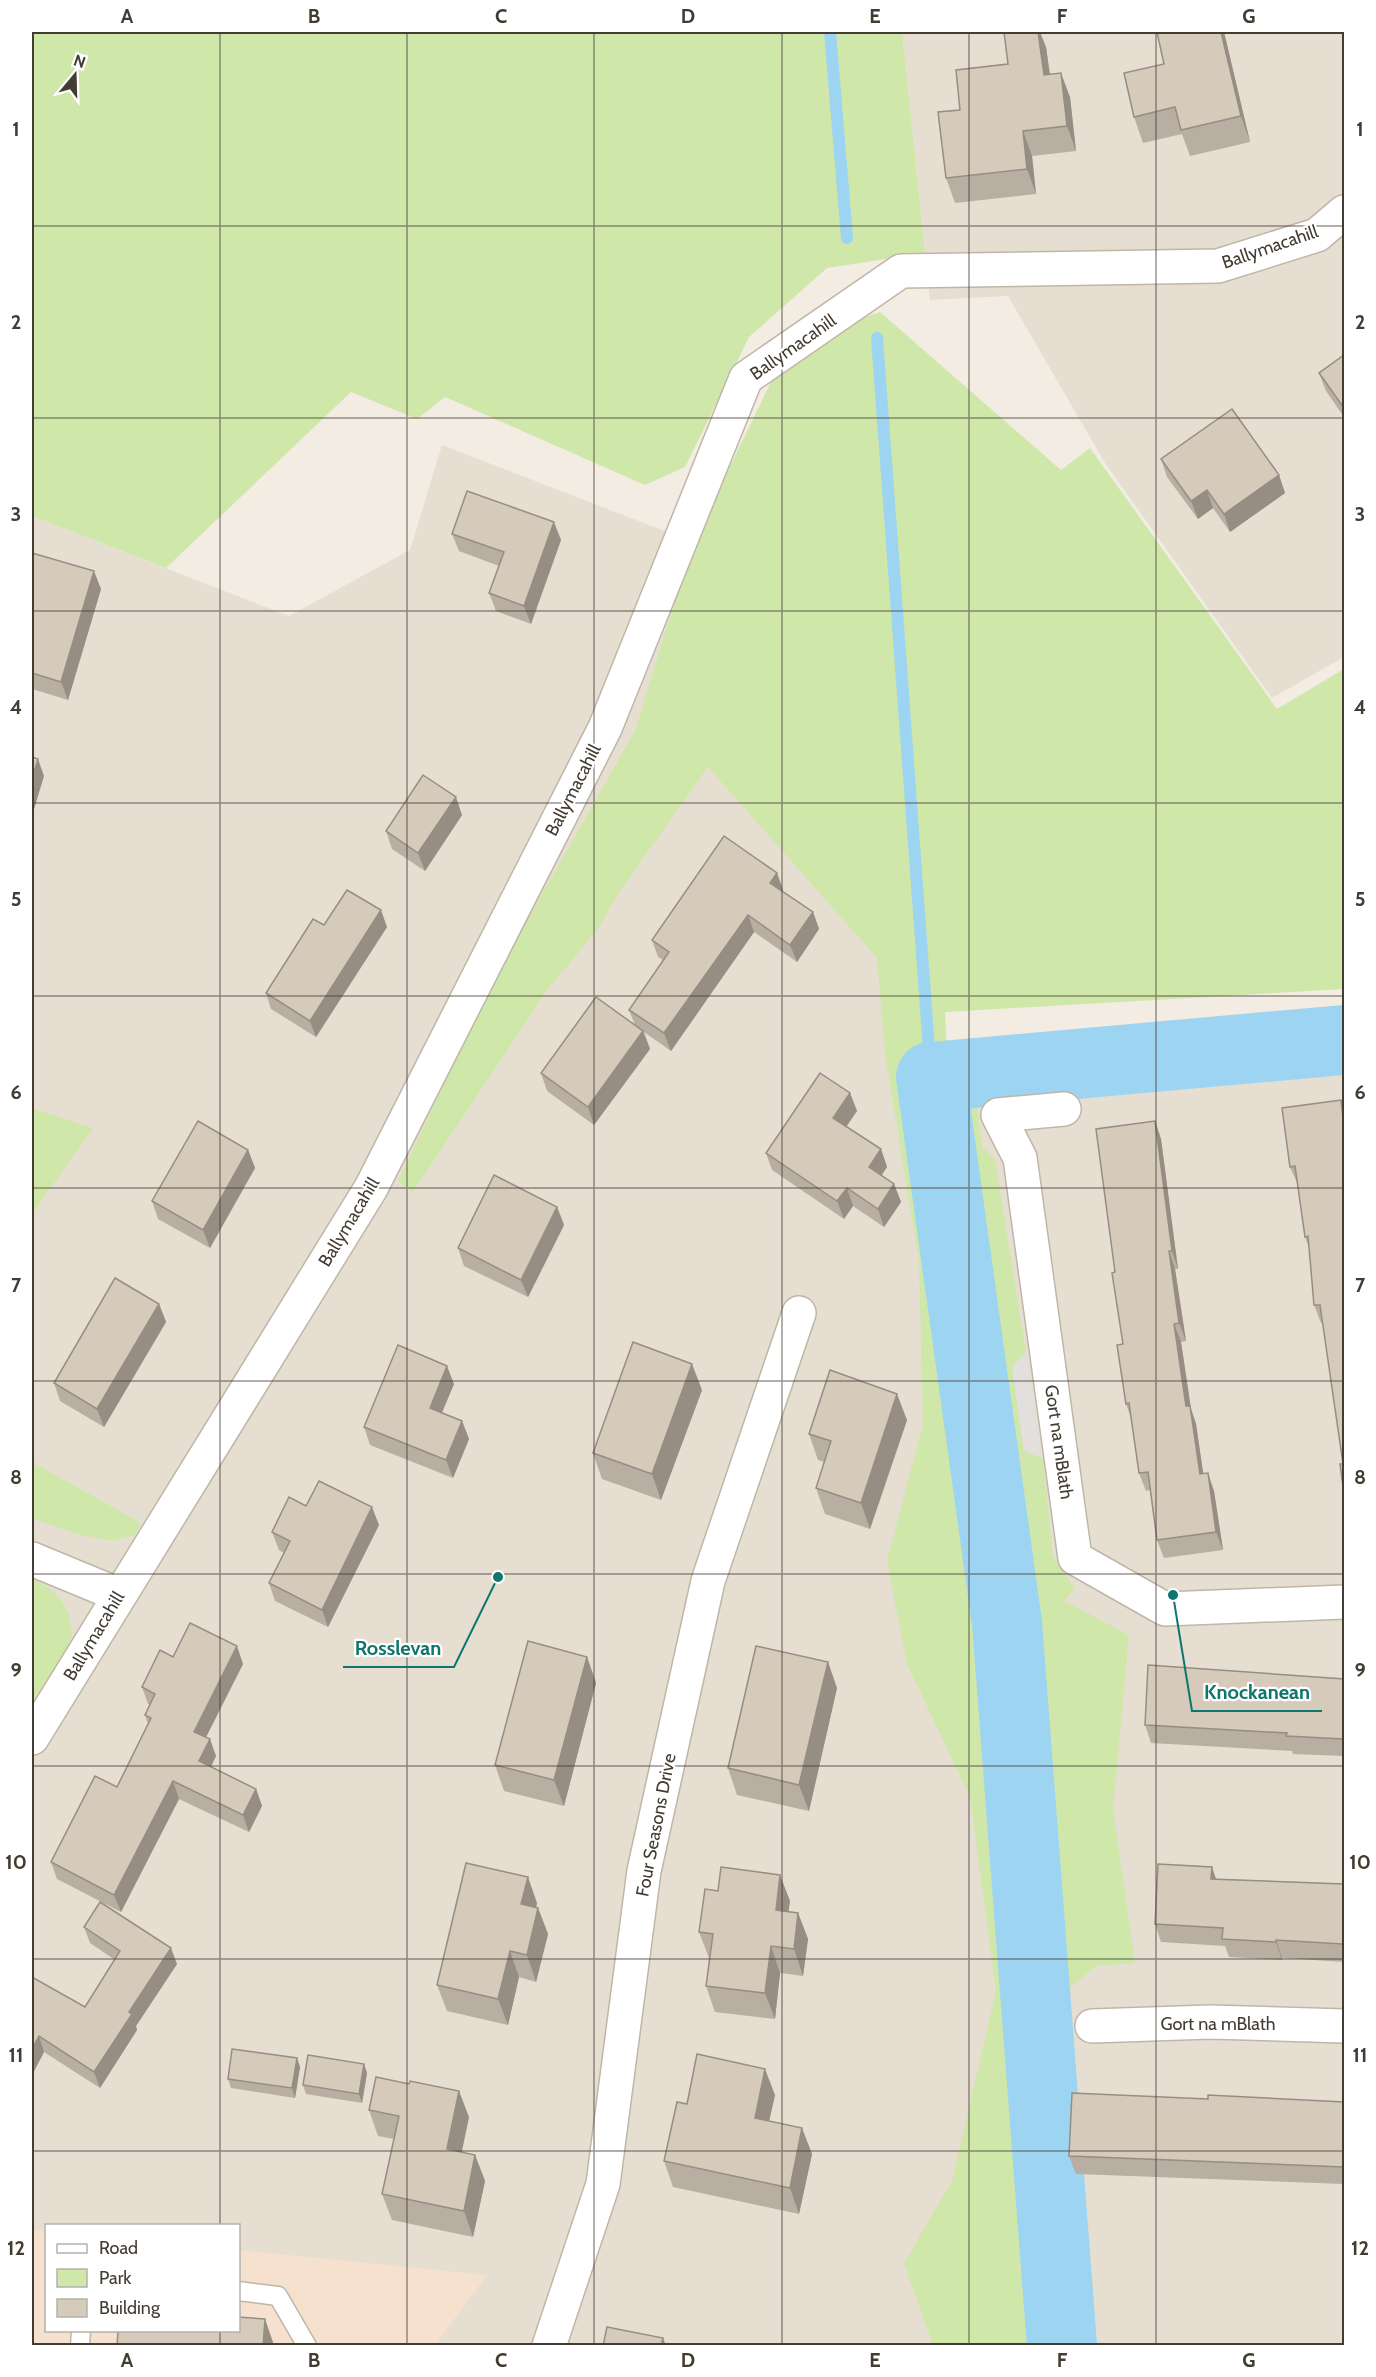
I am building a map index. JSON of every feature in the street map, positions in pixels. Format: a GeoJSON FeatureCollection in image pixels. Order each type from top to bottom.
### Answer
{"type":"FeatureCollection","features":[{"type":"Feature","properties":{"kind":"street","name":"Ballymacahill"},"geometry":{"type":"LineString","coordinates":[[32,1738],[371,1188],[605,728],[746,378],[901,271],[1218,266],[1317,235],[1344,212]]}},
{"type":"Feature","properties":{"kind":"street","name":"Gort na mBlath"},"geometry":{"type":"LineString","coordinates":[[1064,1109],[998,1115],[1020,1158],[1075,1558],[1165,1609],[1344,1602]]}},
{"type":"Feature","properties":{"kind":"street","name":"Four Seasons Drive"},"geometry":{"type":"LineString","coordinates":[[549,2346],[603,2184],[644,1871],[708,1581],[799,1313]]}},
{"type":"Feature","properties":{"kind":"street"},"geometry":{"type":"LineString","coordinates":[[32,1559],[119,1595]]}},
{"type":"Feature","properties":{"kind":"street","name":"Gort na mBlath"},"geometry":{"type":"LineString","coordinates":[[1092,2026],[1210,2022],[1344,2026]]}},
{"type":"Feature","properties":{"kind":"lane"},"geometry":{"type":"LineString","coordinates":[[240,2291],[278,2296],[307,2346]]}},
{"type":"Feature","properties":{"kind":"shaded area"},"geometry":{"type":"Polygon","coordinates":[[[902,32],[1344,32],[1344,657],[1272,698],[1105,463],[1008,296],[930,300],[902,32]]]}},
{"type":"Feature","properties":{"kind":"shaded area"},"geometry":{"type":"Polygon","coordinates":[[[442,445],[693,542],[721,756],[897,928],[1043,2345],[32,2345],[32,516],[289,616],[410,550],[442,445]]]}},
{"type":"Feature","properties":{"kind":"shaded area"},"geometry":{"type":"Polygon","coordinates":[[[1344,1058],[1344,2345],[1082,2345],[949,1091],[1344,1058]]]}},
{"type":"Feature","properties":{"kind":"shaded area"},"geometry":{"type":"Polygon","coordinates":[[[1026,1353],[1043,1458],[1024,1451],[1012,1367],[1026,1353]]]}},
{"type":"Feature","properties":{"kind":"shaded area"},"geometry":{"type":"Polygon","coordinates":[[[32,2229],[45,2231],[45,2332],[240,2332],[240,2250],[487,2275],[435,2345],[32,2345],[32,2229]]]}},
{"type":"Feature","properties":{"kind":"green space"},"geometry":{"type":"Polygon","coordinates":[[[32,32],[902,32],[925,253],[827,268],[749,337],[685,467],[645,485],[445,397],[417,419],[351,392],[166,568],[32,516],[32,32]]]}},
{"type":"Feature","properties":{"kind":"green space"},"geometry":{"type":"Polygon","coordinates":[[[880,312],[1061,470],[1090,448],[1277,709],[1344,669],[1344,989],[945,1012],[949,1091],[1032,1870],[961,1091],[1090,1082],[1089,1090],[977,1106],[982,1147],[995,1159],[1026,1353],[1012,1367],[1024,1451],[1043,1458],[1053,1556],[1075,1589],[1064,1601],[1129,1635],[1113,1808],[1135,1963],[1096,1966],[1070,1988],[1063,2031],[1071,2063],[1053,2071],[1082,2345],[933,2345],[904,2263],[952,2181],[996,1992],[970,1797],[907,1664],[887,1561],[923,1425],[919,1262],[885,1053],[877,958],[708,767],[620,891],[597,930],[548,989],[413,1192],[398,1181],[496,975],[635,731],[693,542],[773,378],[828,329],[880,312]]]}},
{"type":"Feature","properties":{"kind":"green space"},"geometry":{"type":"Polygon","coordinates":[[[32,1108],[93,1128],[32,1214],[32,1108]]]}},
{"type":"Feature","properties":{"kind":"green space"},"geometry":{"type":"Polygon","coordinates":[[[32,1462],[141,1523],[135,1535],[112,1541],[76,1534],[32,1518],[32,1462]]]}},
{"type":"Feature","properties":{"kind":"green space"},"geometry":{"type":"Polygon","coordinates":[[[32,1579],[49,1588],[62,1602],[70,1620],[71,1640],[66,1654],[32,1709],[32,1579]]]}},
{"type":"Feature","properties":{"kind":"building"},"geometry":{"type":"Polygon","coordinates":[[[1004,32],[1038,32],[1044,75],[1061,73],[1067,126],[1023,131],[1027,169],[946,178],[938,112],[960,110],[956,70],[1008,64],[1004,32]]]}},
{"type":"Feature","properties":{"kind":"building"},"geometry":{"type":"Polygon","coordinates":[[[1157,32],[1221,32],[1241,116],[1181,130],[1175,107],[1134,117],[1124,73],[1164,64],[1157,32]]]}},
{"type":"Feature","properties":{"kind":"building"},"geometry":{"type":"Polygon","coordinates":[[[1344,355],[1344,408],[1319,373],[1344,355]]]}},
{"type":"Feature","properties":{"kind":"building"},"geometry":{"type":"Polygon","coordinates":[[[1232,409],[1279,475],[1224,514],[1207,490],[1191,501],[1161,459],[1232,409]]]}},
{"type":"Feature","properties":{"kind":"building"},"geometry":{"type":"Polygon","coordinates":[[[467,491],[554,522],[524,606],[489,593],[504,552],[452,534],[467,491]]]}},
{"type":"Feature","properties":{"kind":"building"},"geometry":{"type":"Polygon","coordinates":[[[32,553],[94,571],[61,682],[32,673],[32,553]]]}},
{"type":"Feature","properties":{"kind":"building"},"geometry":{"type":"Polygon","coordinates":[[[32,757],[38,759],[32,779],[32,757]]]}},
{"type":"Feature","properties":{"kind":"building"},"geometry":{"type":"Polygon","coordinates":[[[423,775],[456,797],[418,853],[386,831],[423,775]]]}},
{"type":"Feature","properties":{"kind":"building"},"geometry":{"type":"Polygon","coordinates":[[[724,836],[777,873],[770,883],[813,912],[790,945],[748,915],[664,1033],[629,1010],[669,952],[652,940],[724,836]]]}},
{"type":"Feature","properties":{"kind":"building"},"geometry":{"type":"Polygon","coordinates":[[[347,890],[381,910],[310,1021],[266,993],[313,919],[324,925],[347,890]]]}},
{"type":"Feature","properties":{"kind":"building"},"geometry":{"type":"Polygon","coordinates":[[[596,997],[643,1031],[588,1107],[541,1073],[596,997]]]}},
{"type":"Feature","properties":{"kind":"building"},"geometry":{"type":"Polygon","coordinates":[[[820,1073],[850,1093],[833,1118],[881,1149],[869,1167],[894,1184],[878,1209],[847,1188],[837,1201],[766,1153],[820,1073]]]}},
{"type":"Feature","properties":{"kind":"building"},"geometry":{"type":"Polygon","coordinates":[[[1341,1100],[1344,1126],[1344,1494],[1340,1464],[1343,1464],[1320,1305],[1314,1305],[1308,1236],[1305,1237],[1295,1166],[1290,1167],[1282,1108],[1341,1100]]]}},
{"type":"Feature","properties":{"kind":"building"},"geometry":{"type":"Polygon","coordinates":[[[198,1121],[248,1150],[203,1230],[152,1201],[198,1121]]]}},
{"type":"Feature","properties":{"kind":"building"},"geometry":{"type":"Polygon","coordinates":[[[1155,1121],[1179,1323],[1174,1324],[1186,1406],[1190,1406],[1200,1474],[1208,1473],[1216,1532],[1157,1540],[1148,1472],[1139,1473],[1129,1403],[1126,1404],[1117,1345],[1123,1344],[1112,1273],[1115,1272],[1096,1129],[1155,1121]]]}},
{"type":"Feature","properties":{"kind":"building"},"geometry":{"type":"Polygon","coordinates":[[[494,1175],[557,1207],[521,1280],[458,1248],[494,1175]]]}},
{"type":"Feature","properties":{"kind":"building"},"geometry":{"type":"Polygon","coordinates":[[[115,1278],[159,1304],[97,1409],[54,1383],[115,1278]]]}},
{"type":"Feature","properties":{"kind":"building"},"geometry":{"type":"Polygon","coordinates":[[[633,1342],[692,1364],[652,1474],[593,1453],[633,1342]]]}},
{"type":"Feature","properties":{"kind":"building"},"geometry":{"type":"Polygon","coordinates":[[[398,1345],[447,1366],[430,1408],[462,1421],[446,1460],[364,1427],[398,1345]]]}},
{"type":"Feature","properties":{"kind":"building"},"geometry":{"type":"Polygon","coordinates":[[[830,1370],[897,1394],[861,1503],[816,1488],[831,1441],[809,1434],[830,1370]]]}},
{"type":"Feature","properties":{"kind":"building"},"geometry":{"type":"Polygon","coordinates":[[[319,1481],[372,1507],[322,1610],[269,1583],[290,1541],[272,1532],[289,1497],[306,1506],[319,1481]]]}},
{"type":"Feature","properties":{"kind":"building"},"geometry":{"type":"Polygon","coordinates":[[[190,1623],[237,1646],[194,1732],[210,1739],[199,1761],[256,1789],[243,1815],[173,1781],[114,1895],[51,1862],[95,1776],[117,1787],[151,1718],[145,1715],[155,1694],[142,1687],[160,1650],[173,1657],[190,1623]]]}},
{"type":"Feature","properties":{"kind":"building"},"geometry":{"type":"Polygon","coordinates":[[[528,1641],[587,1657],[554,1780],[495,1765],[528,1641]]]}},
{"type":"Feature","properties":{"kind":"building"},"geometry":{"type":"Polygon","coordinates":[[[756,1646],[828,1662],[799,1785],[728,1768],[756,1646]]]}},
{"type":"Feature","properties":{"kind":"building"},"geometry":{"type":"Polygon","coordinates":[[[1148,1665],[1344,1679],[1344,1739],[1286,1736],[1287,1733],[1145,1725],[1148,1665]]]}},
{"type":"Feature","properties":{"kind":"building"},"geometry":{"type":"Polygon","coordinates":[[[466,1863],[528,1877],[521,1904],[538,1908],[527,1955],[510,1951],[498,1999],[437,1985],[466,1863]]]}},
{"type":"Feature","properties":{"kind":"building"},"geometry":{"type":"Polygon","coordinates":[[[1158,1864],[1212,1867],[1211,1879],[1344,1884],[1343,1944],[1222,1939],[1223,1928],[1155,1924],[1158,1864]]]}},
{"type":"Feature","properties":{"kind":"building"},"geometry":{"type":"Polygon","coordinates":[[[721,1867],[780,1875],[776,1910],[798,1913],[794,1949],[771,1946],[765,1993],[706,1986],[713,1934],[699,1932],[705,1889],[718,1891],[721,1867]]]}},
{"type":"Feature","properties":{"kind":"building"},"geometry":{"type":"Polygon","coordinates":[[[100,1902],[171,1948],[129,2012],[132,2014],[94,2072],[39,2036],[32,2049],[32,1977],[85,2007],[120,1951],[84,1927],[100,1902]]]}},
{"type":"Feature","properties":{"kind":"building"},"geometry":{"type":"Polygon","coordinates":[[[232,2049],[297,2058],[292,2088],[228,2079],[232,2049]]]}},
{"type":"Feature","properties":{"kind":"building"},"geometry":{"type":"Polygon","coordinates":[[[697,2054],[765,2069],[755,2118],[802,2128],[790,2188],[664,2161],[677,2102],[687,2104],[697,2054]]]}},
{"type":"Feature","properties":{"kind":"building"},"geometry":{"type":"Polygon","coordinates":[[[308,2055],[364,2064],[359,2094],[303,2085],[308,2055]]]}},
{"type":"Feature","properties":{"kind":"building"},"geometry":{"type":"Polygon","coordinates":[[[376,2077],[459,2091],[447,2149],[475,2155],[464,2211],[382,2194],[399,2116],[369,2110],[376,2077]]]}},
{"type":"Feature","properties":{"kind":"building"},"geometry":{"type":"Polygon","coordinates":[[[1072,2093],[1208,2099],[1208,2095],[1344,2102],[1344,2167],[1069,2156],[1072,2093]]]}},
{"type":"Feature","properties":{"kind":"building"},"geometry":{"type":"Polygon","coordinates":[[[240,2317],[265,2319],[263,2346],[117,2346],[118,2332],[240,2332],[240,2317]]]}},
{"type":"Feature","properties":{"kind":"building"},"geometry":{"type":"Polygon","coordinates":[[[607,2327],[663,2338],[661,2346],[603,2346],[607,2327]]]}},
{"type":"Feature","properties":{"kind":"waterway"},"geometry":{"type":"LineString","coordinates":[[830,32],[847,238]]}},
{"type":"Feature","properties":{"kind":"waterway"},"geometry":{"type":"LineString","coordinates":[[877,338],[931,1077]]}},
{"type":"Feature","properties":{"kind":"waterway"},"geometry":{"type":"LineString","coordinates":[[1062,2346],[1007,1623],[931,1077],[1344,1040]]}},
{"type":"Feature","properties":{"kind":"place","name":"Rosslevan"},"geometry":{"type":"Point","coordinates":[498,1577]}},
{"type":"Feature","properties":{"kind":"place","name":"Knockanean"},"geometry":{"type":"Point","coordinates":[1173,1595]}}]}
